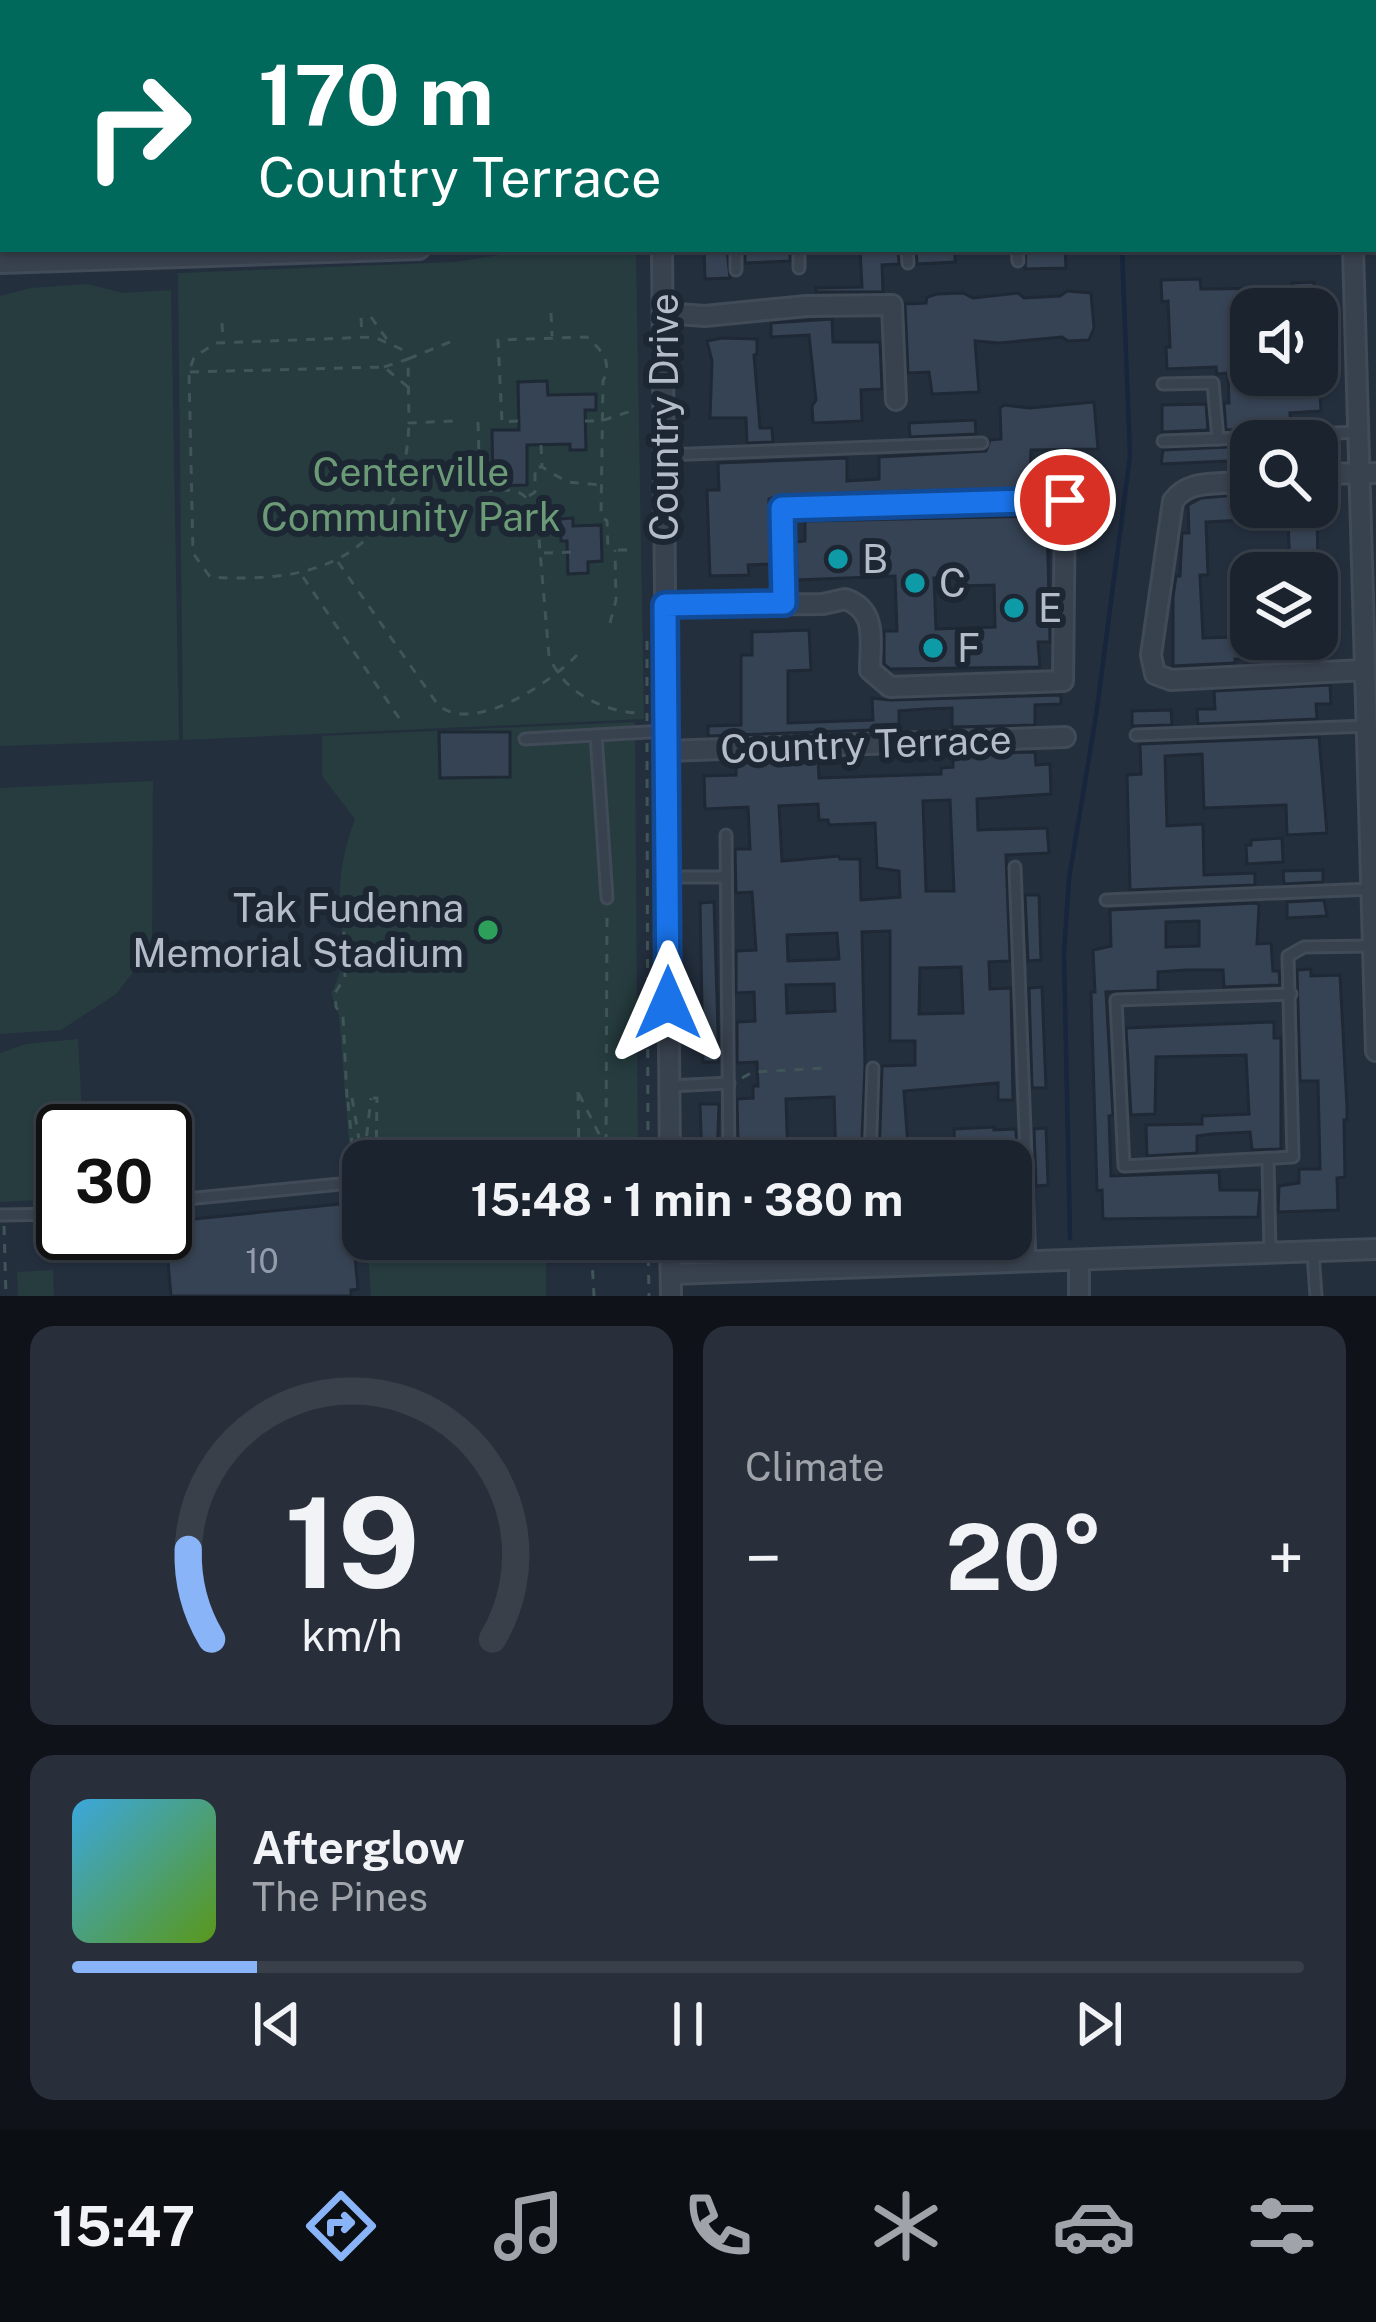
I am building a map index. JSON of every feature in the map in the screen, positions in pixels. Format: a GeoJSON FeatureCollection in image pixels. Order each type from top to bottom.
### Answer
{"type":"FeatureCollection","features":[{"type":"Feature","properties":{"kind":"street"},"geometry":{"type":"LineString","coordinates":[[0,263],[328,252]]}},
{"type":"Feature","properties":{"kind":"street","name":"Country Drive"},"geometry":{"type":"LineString","coordinates":[[662,252],[665,605],[660,738],[668,877],[670,1140]]}},
{"type":"Feature","properties":{"kind":"street"},"geometry":{"type":"LineString","coordinates":[[1353,252],[1356,432],[1367,474],[1369,633],[1364,670],[1372,787],[1376,1051]]}},
{"type":"Feature","properties":{"kind":"street"},"geometry":{"type":"LineString","coordinates":[[663,313],[705,316],[892,305],[896,400]]}},
{"type":"Feature","properties":{"kind":"street"},"geometry":{"type":"LineString","coordinates":[[1230,481],[1193,484],[1173,502],[1151,655],[1155,674],[1171,680],[1364,670]]}},
{"type":"Feature","properties":{"kind":"street","name":"Country Terrace"},"geometry":{"type":"LineString","coordinates":[[665,605],[823,604],[845,599],[866,610],[870,670],[890,687],[1063,681],[1065,500],[782,508],[784,603]]}},
{"type":"Feature","properties":{"kind":"street","name":"Country Terrace"},"geometry":{"type":"LineString","coordinates":[[660,738],[1065,737]]}},
{"type":"Feature","properties":{"kind":"street"},"geometry":{"type":"LineString","coordinates":[[671,1274],[1376,1249]]}},
{"type":"Feature","properties":{"kind":"street"},"geometry":{"type":"LineString","coordinates":[[671,1260],[671,1296]]}},
{"type":"Feature","properties":{"kind":"street"},"geometry":{"type":"LineString","coordinates":[[1078,1260],[1079,1296]]}},
{"type":"Feature","properties":{"kind":"lane"},"geometry":{"type":"LineString","coordinates":[[736,252],[736,270]]}},
{"type":"Feature","properties":{"kind":"lane"},"geometry":{"type":"LineString","coordinates":[[799,252],[800,268]]}},
{"type":"Feature","properties":{"kind":"lane"},"geometry":{"type":"LineString","coordinates":[[907,252],[908,262]]}},
{"type":"Feature","properties":{"kind":"lane"},"geometry":{"type":"LineString","coordinates":[[1163,383],[1213,383],[1218,439]]}},
{"type":"Feature","properties":{"kind":"lane"},"geometry":{"type":"LineString","coordinates":[[1163,441],[1356,432]]}},
{"type":"Feature","properties":{"kind":"lane"},"geometry":{"type":"LineString","coordinates":[[664,455],[982,443]]}},
{"type":"Feature","properties":{"kind":"lane"},"geometry":{"type":"LineString","coordinates":[[1136,734],[1366,726]]}},
{"type":"Feature","properties":{"kind":"lane"},"geometry":{"type":"LineString","coordinates":[[596,735],[607,898]]}},
{"type":"Feature","properties":{"kind":"lane"},"geometry":{"type":"LineString","coordinates":[[525,739],[660,738]]}},
{"type":"Feature","properties":{"kind":"lane"},"geometry":{"type":"LineString","coordinates":[[726,835],[730,1140]]}},
{"type":"Feature","properties":{"kind":"lane"},"geometry":{"type":"LineString","coordinates":[[1015,867],[1030,1262]]}},
{"type":"Feature","properties":{"kind":"lane"},"geometry":{"type":"LineString","coordinates":[[668,877],[724,877]]}},
{"type":"Feature","properties":{"kind":"lane"},"geometry":{"type":"LineString","coordinates":[[1106,900],[1371,889]]}},
{"type":"Feature","properties":{"kind":"lane"},"geometry":{"type":"LineString","coordinates":[[1291,994],[1116,1000],[1124,1166],[1293,1157],[1291,994],[1288,956],[1294,950],[1373,946]]}},
{"type":"Feature","properties":{"kind":"lane"},"geometry":{"type":"LineString","coordinates":[[871,1140],[873,1068]]}},
{"type":"Feature","properties":{"kind":"lane"},"geometry":{"type":"LineString","coordinates":[[669,1086],[729,1083]]}},
{"type":"Feature","properties":{"kind":"lane"},"geometry":{"type":"LineString","coordinates":[[1268,1160],[1270,1253]]}},
{"type":"Feature","properties":{"kind":"lane"},"geometry":{"type":"LineString","coordinates":[[192,1198],[342,1184]]}},
{"type":"Feature","properties":{"kind":"lane"},"geometry":{"type":"LineString","coordinates":[[2,1215],[36,1214]]}},
{"type":"Feature","properties":{"kind":"lane"},"geometry":{"type":"LineString","coordinates":[[1313,1251],[1316,1296]]}},
{"type":"Feature","properties":{"kind":"lane"},"geometry":{"type":"LineString","coordinates":[[848,1268],[850,1260]]}},
{"type":"Feature","properties":{"kind":"path"},"geometry":{"type":"LineString","coordinates":[[551,314],[552,338]]}},
{"type":"Feature","properties":{"kind":"path"},"geometry":{"type":"LineString","coordinates":[[361,317],[362,337]]}},
{"type":"Feature","properties":{"kind":"path"},"geometry":{"type":"LineString","coordinates":[[371,317],[408,359],[407,461],[394,500],[382,519],[337,561],[302,575],[210,577],[193,553],[189,372],[194,357],[208,345],[223,343],[362,337],[390,342]]}},
{"type":"Feature","properties":{"kind":"path"},"geometry":{"type":"LineString","coordinates":[[222,323],[223,343]]}},
{"type":"Feature","properties":{"kind":"path"},"geometry":{"type":"LineString","coordinates":[[518,421],[502,422],[498,340],[587,337],[603,352],[607,362],[601,516],[607,521],[616,600],[610,623]]}},
{"type":"Feature","properties":{"kind":"path"},"geometry":{"type":"LineString","coordinates":[[189,372],[384,367],[450,342]]}},
{"type":"Feature","properties":{"kind":"path"},"geometry":{"type":"LineString","coordinates":[[384,367],[408,388]]}},
{"type":"Feature","properties":{"kind":"path"},"geometry":{"type":"LineString","coordinates":[[585,422],[634,410]]}},
{"type":"Feature","properties":{"kind":"path"},"geometry":{"type":"LineString","coordinates":[[409,423],[453,421]]}},
{"type":"Feature","properties":{"kind":"path"},"geometry":{"type":"LineString","coordinates":[[478,422],[480,491],[516,490],[528,497],[537,516],[549,656],[557,676],[607,709],[636,713]]}},
{"type":"Feature","properties":{"kind":"path"},"geometry":{"type":"LineString","coordinates":[[542,445],[542,466]]}},
{"type":"Feature","properties":{"kind":"path"},"geometry":{"type":"LineString","coordinates":[[407,461],[434,465],[453,481],[479,464]]}},
{"type":"Feature","properties":{"kind":"path"},"geometry":{"type":"LineString","coordinates":[[528,497],[535,492],[535,467],[542,466],[567,482],[602,485]]}},
{"type":"Feature","properties":{"kind":"path"},"geometry":{"type":"LineString","coordinates":[[601,550],[634,550]]}},
{"type":"Feature","properties":{"kind":"path"},"geometry":{"type":"LineString","coordinates":[[543,553],[574,552]]}},
{"type":"Feature","properties":{"kind":"path"},"geometry":{"type":"LineString","coordinates":[[337,561],[438,705],[450,714],[468,716],[512,701],[557,676],[577,655]]}},
{"type":"Feature","properties":{"kind":"path"},"geometry":{"type":"LineString","coordinates":[[302,575],[399,718]]}},
{"type":"Feature","properties":{"kind":"path"},"geometry":{"type":"LineString","coordinates":[[647,624],[660,738],[649,1140]]}},
{"type":"Feature","properties":{"kind":"path"},"geometry":{"type":"LineString","coordinates":[[344,896],[345,977],[335,993],[343,1017],[352,1140]]}},
{"type":"Feature","properties":{"kind":"path"},"geometry":{"type":"LineString","coordinates":[[607,898],[608,1140]]}},
{"type":"Feature","properties":{"kind":"path"},"geometry":{"type":"LineString","coordinates":[[729,1083],[753,1072],[825,1068]]}},
{"type":"Feature","properties":{"kind":"path"},"geometry":{"type":"LineString","coordinates":[[579,1140],[578,1091],[602,1140]]}},
{"type":"Feature","properties":{"kind":"path"},"geometry":{"type":"LineString","coordinates":[[347,1098],[352,1098],[360,1140]]}},
{"type":"Feature","properties":{"kind":"path"},"geometry":{"type":"LineString","coordinates":[[366,1140],[371,1098],[376,1098],[376,1140]]}},
{"type":"Feature","properties":{"kind":"path"},"geometry":{"type":"LineString","coordinates":[[2,1215],[6,1296]]}},
{"type":"Feature","properties":{"kind":"path"},"geometry":{"type":"LineString","coordinates":[[592,1260],[594,1296]]}},
{"type":"Feature","properties":{"kind":"path"},"geometry":{"type":"LineString","coordinates":[[648,1260],[649,1296]]}},
{"type":"Feature","properties":{"kind":"green space","name":"Centerville Community Park"},"geometry":{"type":"Polygon","coordinates":[[[520,252],[634,252],[636,257],[644,719],[183,740],[178,273],[455,262],[520,252]]]}},
{"type":"Feature","properties":{"kind":"green space"},"geometry":{"type":"Polygon","coordinates":[[[87,284],[123,293],[171,290],[179,740],[0,746],[0,296],[31,288],[87,284]]]}},
{"type":"Feature","properties":{"kind":"green space","name":"Tak Fudenna Memorial Stadium"},"geometry":{"type":"Polygon","coordinates":[[[635,722],[638,1140],[349,1140],[339,1016],[331,993],[342,955],[342,869],[355,819],[322,776],[322,736],[635,722]]]}},
{"type":"Feature","properties":{"kind":"green space"},"geometry":{"type":"Polygon","coordinates":[[[153,781],[152,948],[116,994],[61,1030],[0,1034],[0,788],[153,781]]]}},
{"type":"Feature","properties":{"kind":"green space"},"geometry":{"type":"Polygon","coordinates":[[[78,1039],[82,1104],[36,1104],[36,1200],[0,1202],[0,1053],[26,1044],[78,1039]]]}},
{"type":"Feature","properties":{"kind":"green space"},"geometry":{"type":"Polygon","coordinates":[[[368,1260],[592,1260],[546,1261],[546,1296],[371,1296],[368,1260]]]}},
{"type":"Feature","properties":{"kind":"green space"},"geometry":{"type":"Polygon","coordinates":[[[53,1270],[54,1296],[18,1296],[17,1272],[53,1270]]]}},
{"type":"Feature","properties":{"kind":"building"},"geometry":{"type":"Polygon","coordinates":[[[704,252],[727,252],[730,278],[705,279],[704,252]]]}},
{"type":"Feature","properties":{"kind":"building"},"geometry":{"type":"Polygon","coordinates":[[[745,252],[790,252],[790,261],[745,263],[745,252]]]}},
{"type":"Feature","properties":{"kind":"building"},"geometry":{"type":"Polygon","coordinates":[[[860,252],[898,252],[899,264],[882,265],[883,292],[816,292],[816,288],[862,287],[860,252]]]}},
{"type":"Feature","properties":{"kind":"building"},"geometry":{"type":"Polygon","coordinates":[[[916,252],[955,252],[955,262],[917,264],[916,252]]]}},
{"type":"Feature","properties":{"kind":"building"},"geometry":{"type":"Polygon","coordinates":[[[1026,252],[1065,252],[1066,268],[1025,269],[1026,252]]]}},
{"type":"Feature","properties":{"kind":"building"},"geometry":{"type":"Polygon","coordinates":[[[1200,279],[1201,289],[1230,289],[1230,396],[1320,396],[1321,411],[1290,413],[1291,420],[1230,420],[1230,430],[1226,430],[1228,373],[1217,374],[1216,367],[1167,369],[1168,301],[1162,302],[1161,280],[1200,279]]]}},
{"type":"Feature","properties":{"kind":"building"},"geometry":{"type":"Polygon","coordinates":[[[1314,282],[1314,288],[1293,288],[1292,283],[1314,282]]]}},
{"type":"Feature","properties":{"kind":"building"},"geometry":{"type":"Polygon","coordinates":[[[1067,291],[1091,293],[1094,328],[1089,340],[975,341],[979,392],[932,394],[929,372],[908,373],[905,304],[926,303],[927,297],[937,294],[963,293],[973,298],[1018,293],[1024,298],[1060,296],[1067,291]]]}},
{"type":"Feature","properties":{"kind":"building"},"geometry":{"type":"Polygon","coordinates":[[[832,319],[833,342],[880,342],[882,389],[861,390],[862,421],[813,423],[816,400],[809,335],[771,337],[771,323],[832,319]]]}},
{"type":"Feature","properties":{"kind":"building"},"geometry":{"type":"Polygon","coordinates":[[[757,339],[760,428],[772,428],[773,442],[747,443],[746,418],[710,418],[712,361],[707,341],[757,339]]]}},
{"type":"Feature","properties":{"kind":"building"},"geometry":{"type":"Polygon","coordinates":[[[547,381],[548,395],[596,394],[596,410],[585,410],[586,450],[570,450],[570,444],[527,445],[527,485],[493,486],[492,430],[519,430],[518,382],[547,381]]]}},
{"type":"Feature","properties":{"kind":"building"},"geometry":{"type":"Polygon","coordinates":[[[1094,402],[1098,449],[1031,450],[1030,474],[1057,473],[1058,487],[780,495],[769,499],[770,564],[748,565],[749,575],[710,576],[707,490],[719,490],[718,463],[847,458],[847,481],[879,479],[879,457],[986,451],[990,440],[1001,439],[1000,408],[1004,405],[1030,408],[1094,402]]]}},
{"type":"Feature","properties":{"kind":"building"},"geometry":{"type":"Polygon","coordinates":[[[1206,404],[1208,430],[1162,432],[1162,405],[1206,404]]]}},
{"type":"Feature","properties":{"kind":"building"},"geometry":{"type":"Polygon","coordinates":[[[975,420],[976,434],[910,437],[909,423],[975,420]]]}},
{"type":"Feature","properties":{"kind":"building"},"geometry":{"type":"Polygon","coordinates":[[[1230,447],[1230,461],[1161,464],[1163,450],[1230,447]]]}},
{"type":"Feature","properties":{"kind":"building"},"geometry":{"type":"Polygon","coordinates":[[[1230,496],[1230,521],[1206,522],[1208,575],[1200,575],[1203,638],[1230,637],[1230,660],[1235,663],[1173,666],[1173,597],[1176,576],[1180,576],[1182,533],[1189,533],[1188,505],[1201,498],[1230,496]]]}},
{"type":"Feature","properties":{"kind":"building"},"geometry":{"type":"Polygon","coordinates":[[[1047,516],[1050,642],[1038,642],[1040,667],[890,669],[884,664],[884,631],[897,631],[895,576],[797,580],[796,542],[805,541],[805,521],[1047,516]],[[934,578],[936,629],[995,627],[994,585],[959,586],[958,578],[934,578]]]}},
{"type":"Feature","properties":{"kind":"building"},"geometry":{"type":"Polygon","coordinates":[[[573,518],[573,526],[601,525],[602,561],[588,562],[588,573],[568,574],[567,541],[561,541],[560,519],[573,518]]]}},
{"type":"Feature","properties":{"kind":"building"},"geometry":{"type":"Polygon","coordinates":[[[1288,528],[1317,528],[1318,552],[1289,552],[1288,528]]]}},
{"type":"Feature","properties":{"kind":"building"},"geometry":{"type":"Polygon","coordinates":[[[809,630],[811,670],[788,671],[788,723],[873,720],[872,698],[1061,695],[1061,704],[1035,705],[1035,725],[952,727],[952,708],[899,711],[899,729],[708,736],[708,726],[741,725],[741,655],[752,655],[752,632],[809,630]]]}},
{"type":"Feature","properties":{"kind":"building"},"geometry":{"type":"Polygon","coordinates":[[[1330,685],[1331,704],[1316,704],[1317,719],[1198,724],[1197,709],[1215,709],[1214,691],[1330,685]]]}},
{"type":"Feature","properties":{"kind":"building"},"geometry":{"type":"Polygon","coordinates":[[[1171,710],[1172,725],[1132,726],[1132,711],[1171,710]]]}},
{"type":"Feature","properties":{"kind":"building"},"geometry":{"type":"Polygon","coordinates":[[[439,732],[510,732],[510,777],[440,778],[439,732]]]}},
{"type":"Feature","properties":{"kind":"building"},"geometry":{"type":"Polygon","coordinates":[[[1319,737],[1327,833],[1287,835],[1286,805],[1204,808],[1202,754],[1165,756],[1167,826],[1203,824],[1204,875],[1255,873],[1255,885],[1130,890],[1127,775],[1141,774],[1140,744],[1319,737]]]}},
{"type":"Feature","properties":{"kind":"building"},"geometry":{"type":"Polygon","coordinates":[[[1035,752],[1036,765],[1050,764],[1051,794],[977,799],[978,830],[1047,828],[1049,853],[1006,855],[1010,961],[989,962],[990,989],[1011,988],[1013,1100],[998,1100],[998,1083],[904,1091],[908,1140],[880,1140],[882,1066],[915,1065],[915,1041],[890,1041],[890,931],[862,932],[862,1140],[835,1140],[834,1097],[786,1099],[787,1140],[738,1140],[737,1099],[753,1098],[753,1086],[758,1086],[757,1062],[737,1063],[737,1022],[755,1021],[754,992],[736,993],[736,951],[756,950],[752,892],[736,893],[735,849],[750,849],[748,807],[705,809],[704,776],[736,775],[736,762],[818,759],[819,778],[941,774],[941,768],[953,767],[953,754],[1035,752]],[[950,800],[923,801],[926,891],[954,891],[950,800]],[[818,804],[779,806],[782,861],[860,859],[861,900],[900,897],[899,871],[877,868],[875,823],[829,825],[828,820],[819,820],[818,804]],[[837,933],[787,935],[788,961],[839,959],[837,933]],[[961,967],[920,968],[919,1014],[963,1013],[961,967]],[[834,984],[786,985],[787,1013],[835,1011],[834,984]]]}},
{"type":"Feature","properties":{"kind":"building"},"geometry":{"type":"Polygon","coordinates":[[[1282,838],[1283,862],[1247,864],[1246,845],[1251,840],[1282,838]]]}},
{"type":"Feature","properties":{"kind":"building"},"geometry":{"type":"Polygon","coordinates":[[[1323,870],[1323,882],[1284,884],[1283,871],[1323,870]]]}},
{"type":"Feature","properties":{"kind":"building"},"geometry":{"type":"Polygon","coordinates":[[[1025,895],[1039,895],[1041,960],[1028,961],[1025,895]]]}},
{"type":"Feature","properties":{"kind":"building"},"geometry":{"type":"Polygon","coordinates":[[[1324,900],[1327,916],[1287,918],[1287,902],[1324,900]]]}},
{"type":"Feature","properties":{"kind":"building"},"geometry":{"type":"Polygon","coordinates":[[[714,902],[719,1062],[703,1062],[700,903],[714,902]]]}},
{"type":"Feature","properties":{"kind":"building"},"geometry":{"type":"Polygon","coordinates":[[[1259,905],[1257,944],[1271,943],[1273,971],[1279,971],[1280,985],[1224,987],[1223,970],[1186,970],[1158,972],[1158,990],[1106,992],[1113,1115],[1109,1116],[1111,1176],[1219,1172],[1220,1190],[1260,1190],[1258,1217],[1103,1219],[1102,1190],[1097,1191],[1091,992],[1095,992],[1093,950],[1111,946],[1110,910],[1259,905]],[[1199,921],[1166,922],[1166,947],[1199,946],[1199,921]]]}},
{"type":"Feature","properties":{"kind":"building"},"geometry":{"type":"Polygon","coordinates":[[[1311,969],[1311,976],[1340,975],[1347,1107],[1345,1177],[1337,1178],[1338,1210],[1278,1212],[1279,1186],[1299,1183],[1299,1169],[1320,1169],[1318,1081],[1300,1081],[1297,970],[1311,969]]]}},
{"type":"Feature","properties":{"kind":"building"},"geometry":{"type":"Polygon","coordinates":[[[1042,987],[1046,1088],[1032,1088],[1029,988],[1042,987]]]}},
{"type":"Feature","properties":{"kind":"building"},"geometry":{"type":"Polygon","coordinates":[[[1274,1022],[1274,1038],[1281,1038],[1281,1149],[1252,1150],[1250,1132],[1197,1136],[1197,1153],[1147,1156],[1146,1125],[1202,1124],[1202,1116],[1249,1114],[1246,1055],[1156,1057],[1155,1114],[1131,1115],[1126,1028],[1274,1022]]]}},
{"type":"Feature","properties":{"kind":"building"},"geometry":{"type":"Polygon","coordinates":[[[700,1104],[719,1104],[718,1140],[701,1140],[700,1104]]]}},
{"type":"Feature","properties":{"kind":"building"},"geometry":{"type":"Polygon","coordinates":[[[1046,1128],[1048,1185],[1036,1186],[1034,1129],[1046,1128]]]}},
{"type":"Feature","properties":{"kind":"building"},"geometry":{"type":"Polygon","coordinates":[[[954,1129],[1016,1129],[1016,1140],[954,1140],[954,1129]]]}},
{"type":"Feature","properties":{"kind":"building"},"geometry":{"type":"Polygon","coordinates":[[[342,1204],[342,1260],[355,1260],[358,1289],[351,1290],[351,1296],[171,1296],[168,1260],[192,1260],[192,1219],[342,1204]]]}},
{"type":"Feature","properties":{"kind":"waterway"},"geometry":{"type":"LineString","coordinates":[[1070,1238],[1064,953],[1069,879],[1130,456],[1122,252]]}},
{"type":"Feature","properties":{"kind":"place","name":"B"},"geometry":{"type":"Point","coordinates":[838,559]}},
{"type":"Feature","properties":{"kind":"place","name":"C"},"geometry":{"type":"Point","coordinates":[915,583]}},
{"type":"Feature","properties":{"kind":"place","name":"E"},"geometry":{"type":"Point","coordinates":[1014,608]}},
{"type":"Feature","properties":{"kind":"place","name":"F"},"geometry":{"type":"Point","coordinates":[933,648]}},
{"type":"Feature","properties":{"kind":"place","name":"Tak Fudenna Memorial Stadium"},"geometry":{"type":"Point","coordinates":[488,930]}},
{"type":"Feature","properties":{"kind":"route"},"geometry":{"type":"LineString","coordinates":[[668,1003],[665,605],[784,603],[782,508],[1065,500]]}}]}
